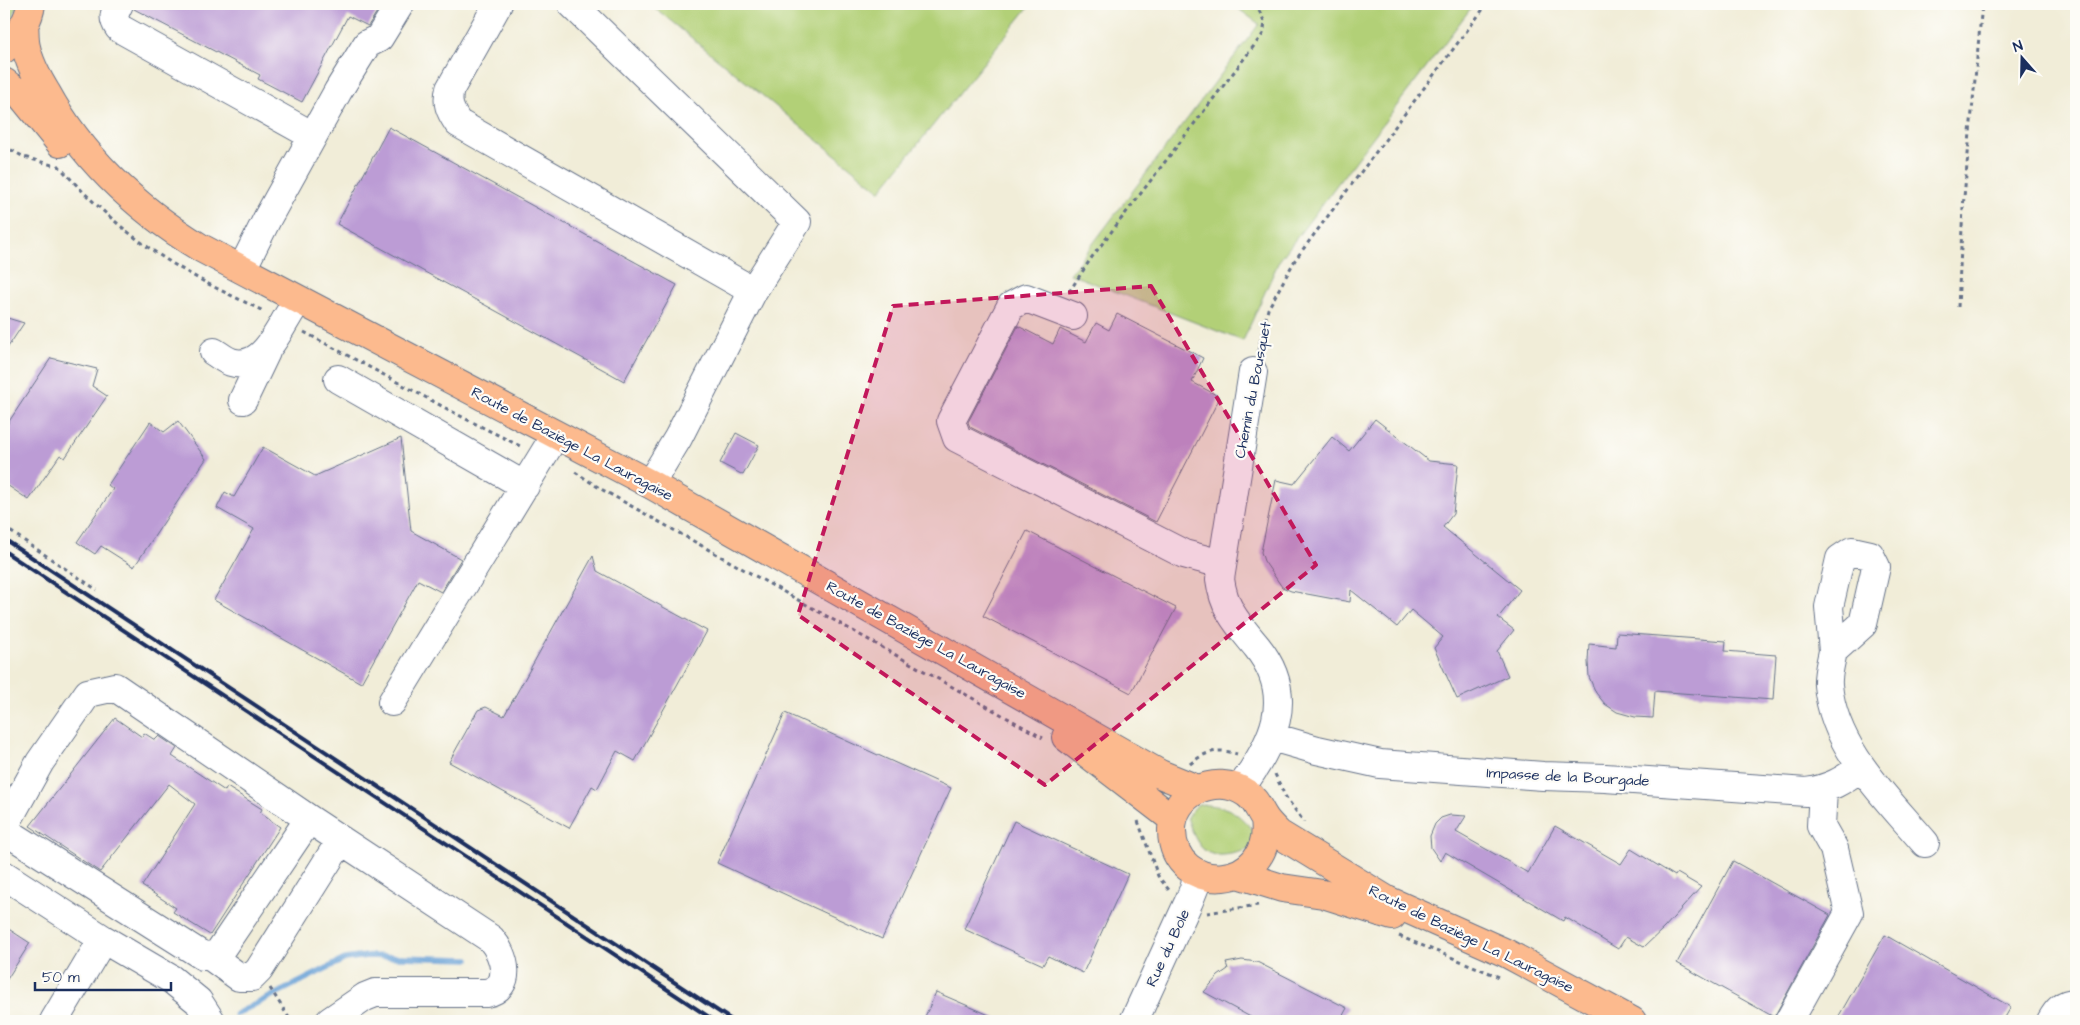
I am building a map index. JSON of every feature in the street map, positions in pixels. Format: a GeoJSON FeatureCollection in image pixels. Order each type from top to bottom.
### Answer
{"type":"FeatureCollection","features":[{"type":"Feature","properties":{"kind":"main road"},"geometry":{"type":"LineString","coordinates":[[4,49],[16,38],[28,14]]}},
{"type":"Feature","properties":{"kind":"main road","name":"Route de Baziège La Lauragaise"},"geometry":{"type":"LineString","coordinates":[[28,14],[26,48],[37,77],[54,107],[106,174],[136,202],[174,231],[242,269],[650,484],[1160,774],[1193,777]]}},
{"type":"Feature","properties":{"kind":"main road","name":"Route de Baziège La Lauragaise"},"geometry":{"type":"LineString","coordinates":[[4,82],[20,94],[74,160],[133,218],[177,250],[652,503],[1050,725],[1173,819]]}},
{"type":"Feature","properties":{"kind":"main road"},"geometry":{"type":"LineString","coordinates":[[1193,777],[1240,789],[1255,801],[1264,819],[1266,830],[1261,852],[1255,862],[1237,874],[1217,878],[1197,873],[1188,867],[1176,850],[1172,830],[1173,819],[1193,777]]}},
{"type":"Feature","properties":{"kind":"main road","name":"Route de Baziège La Lauragaise"},"geometry":{"type":"LineString","coordinates":[[1264,819],[1279,834],[1387,900],[1506,953],[1632,1021]]}},
{"type":"Feature","properties":{"kind":"main road","name":"Route de Baziège La Lauragaise"},"geometry":{"type":"LineString","coordinates":[[1237,874],[1282,888],[1323,894],[1384,912],[1527,979],[1605,1021]]}},
{"type":"Feature","properties":{"kind":"street"},"geometry":{"type":"LineString","coordinates":[[120,4],[114,14],[114,22],[119,28],[314,136]]}},
{"type":"Feature","properties":{"kind":"street"},"geometry":{"type":"LineString","coordinates":[[242,269],[268,217],[366,44],[379,38],[400,4]]}},
{"type":"Feature","properties":{"kind":"street"},"geometry":{"type":"LineString","coordinates":[[498,4],[450,89],[448,98],[449,109],[458,123],[753,290]]}},
{"type":"Feature","properties":{"kind":"street"},"geometry":{"type":"LineString","coordinates":[[572,4],[797,222],[753,290],[678,438],[650,484]]}},
{"type":"Feature","properties":{"kind":"street"},"geometry":{"type":"LineString","coordinates":[[1066,313],[1026,298],[1011,306],[951,421],[957,438],[1184,554],[1222,564]]}},
{"type":"Feature","properties":{"kind":"street"},"geometry":{"type":"LineString","coordinates":[[243,400],[266,352],[291,311]]}},
{"type":"Feature","properties":{"kind":"street"},"geometry":{"type":"LineString","coordinates":[[214,352],[232,362],[247,363],[266,352]]}},
{"type":"Feature","properties":{"kind":"street","name":"Chemin du Bousquet"},"geometry":{"type":"LineString","coordinates":[[1240,789],[1258,763],[1272,737],[1277,720],[1276,687],[1271,670],[1259,650],[1228,610],[1222,594],[1220,579],[1253,372]]}},
{"type":"Feature","properties":{"kind":"street"},"geometry":{"type":"LineString","coordinates":[[338,379],[525,486]]}},
{"type":"Feature","properties":{"kind":"street"},"geometry":{"type":"LineString","coordinates":[[392,702],[548,447]]}},
{"type":"Feature","properties":{"kind":"street"},"geometry":{"type":"LineString","coordinates":[[1833,651],[1828,684],[1836,721],[1861,767],[1925,843]]}},
{"type":"Feature","properties":{"kind":"street"},"geometry":{"type":"LineString","coordinates":[[309,819],[217,955],[210,956],[203,956],[4,828],[40,762],[88,693],[115,687],[309,819],[491,938],[501,954],[504,975],[503,983],[499,989],[486,993],[375,993],[365,997],[330,1021]]}},
{"type":"Feature","properties":{"kind":"street","name":"Impasse de la Bourgade"},"geometry":{"type":"LineString","coordinates":[[1272,737],[1316,750],[1380,764],[1806,792],[1823,790],[1842,782],[1861,767]]}},
{"type":"Feature","properties":{"kind":"street"},"geometry":{"type":"LineString","coordinates":[[1789,1021],[1849,913],[1834,849],[1822,826],[1823,790]]}},
{"type":"Feature","properties":{"kind":"street"},"geometry":{"type":"LineString","coordinates":[[210,956],[238,978],[252,977],[259,970],[341,840]]}},
{"type":"Feature","properties":{"kind":"street","name":"Rue du Bole"},"geometry":{"type":"LineString","coordinates":[[1134,1021],[1189,902],[1195,886],[1197,873]]}},
{"type":"Feature","properties":{"kind":"street"},"geometry":{"type":"LineString","coordinates":[[4,875],[102,939],[171,979],[198,1001],[210,1021]]}},
{"type":"Feature","properties":{"kind":"street"},"geometry":{"type":"LineString","coordinates":[[54,1021],[102,939]]}},
{"type":"Feature","properties":{"kind":"street"},"geometry":{"type":"LineString","coordinates":[[2051,1021],[2057,1011],[2065,1005],[2076,1003]]}},
{"type":"Feature","properties":{"kind":"path"},"geometry":{"type":"LineString","coordinates":[[1066,313],[1092,257],[1263,34],[1265,23],[1256,4]]}},
{"type":"Feature","properties":{"kind":"path","name":"Chemin du Bousquet"},"geometry":{"type":"LineString","coordinates":[[1253,372],[1268,309],[1294,260],[1487,4]]}},
{"type":"Feature","properties":{"kind":"path"},"geometry":{"type":"LineString","coordinates":[[1958,307],[1963,208],[1982,4]]}},
{"type":"Feature","properties":{"kind":"path"},"geometry":{"type":"LineString","coordinates":[[4,146],[24,157],[61,168]]}},
{"type":"Feature","properties":{"kind":"path"},"geometry":{"type":"LineString","coordinates":[[4,527],[97,590]]}},
{"type":"Feature","properties":{"kind":"path"},"geometry":{"type":"LineString","coordinates":[[1193,777],[1208,751],[1218,750],[1245,756]]}},
{"type":"Feature","properties":{"kind":"path"},"geometry":{"type":"LineString","coordinates":[[1271,770],[1274,772],[1285,796],[1310,829]]}},
{"type":"Feature","properties":{"kind":"path"},"geometry":{"type":"LineString","coordinates":[[1137,814],[1145,844],[1158,876],[1169,891],[1176,894]]}},
{"type":"Feature","properties":{"kind":"path"},"geometry":{"type":"LineString","coordinates":[[1201,911],[1210,913],[1260,904]]}},
{"type":"Feature","properties":{"kind":"path"},"geometry":{"type":"LineString","coordinates":[[1393,934],[1509,981]]}},
{"type":"Feature","properties":{"kind":"path"},"geometry":{"type":"LineString","coordinates":[[266,981],[292,1021]]}},
{"type":"Feature","properties":{"kind":"highlighted area"},"geometry":{"type":"Polygon","coordinates":[[[1151,286],[1316,565],[1045,785],[798,615],[893,306],[1151,286]]]}},
{"type":"Feature","properties":{"kind":"green space"},"geometry":{"type":"Polygon","coordinates":[[[4,4],[17,4],[14,15],[4,30],[4,4]]]}},
{"type":"Feature","properties":{"kind":"green space"},"geometry":{"type":"Polygon","coordinates":[[[650,4],[1031,4],[880,191],[650,4]]]}},
{"type":"Feature","properties":{"kind":"green space"},"geometry":{"type":"Polygon","coordinates":[[[1232,4],[1474,4],[1279,261],[1243,341],[1070,274],[1259,24],[1232,4]]]}},
{"type":"Feature","properties":{"kind":"green space"},"geometry":{"type":"Polygon","coordinates":[[[1198,804],[1225,808],[1241,818],[1255,832],[1250,849],[1226,855],[1216,855],[1202,848],[1192,831],[1187,817],[1198,804]]]}},
{"type":"Feature","properties":{"kind":"building"},"geometry":{"type":"Polygon","coordinates":[[[134,4],[382,4],[368,26],[348,16],[302,102],[258,79],[260,75],[134,9],[134,4]]]}},
{"type":"Feature","properties":{"kind":"building"},"geometry":{"type":"Polygon","coordinates":[[[389,127],[677,285],[624,381],[337,224],[389,127]]]}},
{"type":"Feature","properties":{"kind":"building"},"geometry":{"type":"Polygon","coordinates":[[[1117,314],[1203,358],[1192,382],[1220,397],[1156,522],[970,427],[968,422],[1018,326],[1053,344],[1060,329],[1086,342],[1096,323],[1109,330],[1117,314]]]}},
{"type":"Feature","properties":{"kind":"building"},"geometry":{"type":"Polygon","coordinates":[[[4,317],[24,323],[4,353],[4,317]]]}},
{"type":"Feature","properties":{"kind":"building"},"geometry":{"type":"Polygon","coordinates":[[[51,358],[97,369],[92,386],[107,396],[65,458],[60,455],[29,500],[4,483],[4,429],[51,358]]]}},
{"type":"Feature","properties":{"kind":"building"},"geometry":{"type":"Polygon","coordinates":[[[1375,419],[1429,461],[1458,464],[1453,514],[1443,527],[1520,590],[1498,618],[1514,630],[1497,651],[1508,676],[1457,699],[1434,648],[1443,637],[1411,610],[1397,627],[1351,590],[1350,602],[1291,591],[1282,587],[1264,561],[1261,552],[1276,480],[1294,484],[1332,437],[1349,451],[1375,419]]]}},
{"type":"Feature","properties":{"kind":"building"},"geometry":{"type":"Polygon","coordinates":[[[178,421],[206,459],[134,567],[101,546],[95,554],[77,542],[113,489],[108,485],[150,422],[164,432],[178,421]]]}},
{"type":"Feature","properties":{"kind":"building"},"geometry":{"type":"Polygon","coordinates":[[[736,433],[759,445],[743,475],[720,463],[736,433]]]}},
{"type":"Feature","properties":{"kind":"building"},"geometry":{"type":"Polygon","coordinates":[[[401,438],[411,531],[461,559],[441,592],[418,580],[361,683],[214,600],[254,529],[217,508],[225,492],[234,497],[263,447],[315,476],[401,438]]]}},
{"type":"Feature","properties":{"kind":"building"},"geometry":{"type":"Polygon","coordinates":[[[1027,531],[1176,608],[1131,693],[983,616],[1027,531]]]}},
{"type":"Feature","properties":{"kind":"building"},"geometry":{"type":"Polygon","coordinates":[[[593,556],[597,571],[707,631],[635,761],[617,751],[597,789],[592,786],[569,828],[449,762],[478,710],[486,707],[504,716],[593,556]]]}},
{"type":"Feature","properties":{"kind":"building"},"geometry":{"type":"Polygon","coordinates":[[[1617,633],[1726,641],[1725,651],[1776,655],[1773,700],[1655,691],[1653,718],[1635,717],[1617,712],[1605,704],[1596,693],[1589,677],[1588,662],[1589,644],[1616,647],[1617,633]]]}},
{"type":"Feature","properties":{"kind":"building"},"geometry":{"type":"Polygon","coordinates":[[[785,713],[951,788],[882,939],[717,863],[785,713]]]}},
{"type":"Feature","properties":{"kind":"building"},"geometry":{"type":"Polygon","coordinates":[[[115,718],[142,737],[144,733],[155,740],[159,736],[177,748],[172,756],[225,791],[227,787],[262,809],[260,813],[280,827],[210,935],[173,912],[176,908],[142,886],[195,804],[169,784],[100,872],[30,826],[115,718]]]}},
{"type":"Feature","properties":{"kind":"building"},"geometry":{"type":"Polygon","coordinates":[[[1450,815],[1466,816],[1456,832],[1528,873],[1555,826],[1621,864],[1631,849],[1675,876],[1677,873],[1701,887],[1644,947],[1626,937],[1618,949],[1565,917],[1563,921],[1445,852],[1440,861],[1431,848],[1430,836],[1435,824],[1441,818],[1450,815]]]}},
{"type":"Feature","properties":{"kind":"building"},"geometry":{"type":"Polygon","coordinates":[[[1014,821],[1128,874],[1083,973],[1048,956],[1043,965],[964,929],[1014,821]]]}},
{"type":"Feature","properties":{"kind":"building"},"geometry":{"type":"Polygon","coordinates":[[[1733,861],[1830,915],[1774,1017],[1677,963],[1733,861]]]}},
{"type":"Feature","properties":{"kind":"building"},"geometry":{"type":"Polygon","coordinates":[[[4,926],[30,943],[4,984],[4,926]]]}},
{"type":"Feature","properties":{"kind":"building"},"geometry":{"type":"Polygon","coordinates":[[[1885,935],[2011,1007],[2003,1021],[1836,1021],[1885,935]]]}},
{"type":"Feature","properties":{"kind":"building"},"geometry":{"type":"Polygon","coordinates":[[[1242,960],[1257,962],[1347,1008],[1340,1021],[1258,1021],[1204,992],[1218,976],[1228,969],[1226,963],[1242,960]]]}},
{"type":"Feature","properties":{"kind":"building"},"geometry":{"type":"Polygon","coordinates":[[[936,992],[1003,1021],[923,1021],[936,992]]]}},
{"type":"Feature","properties":{"kind":"waterway"},"geometry":{"type":"LineString","coordinates":[[236,1014],[345,959],[367,956],[468,959]]}},
{"type":"Feature","properties":{"kind":"railway"},"geometry":{"type":"LineString","coordinates":[[4,539],[733,1021]]}},
{"type":"Feature","properties":{"kind":"railway"},"geometry":{"type":"LineString","coordinates":[[4,551],[715,1021]]}}]}
